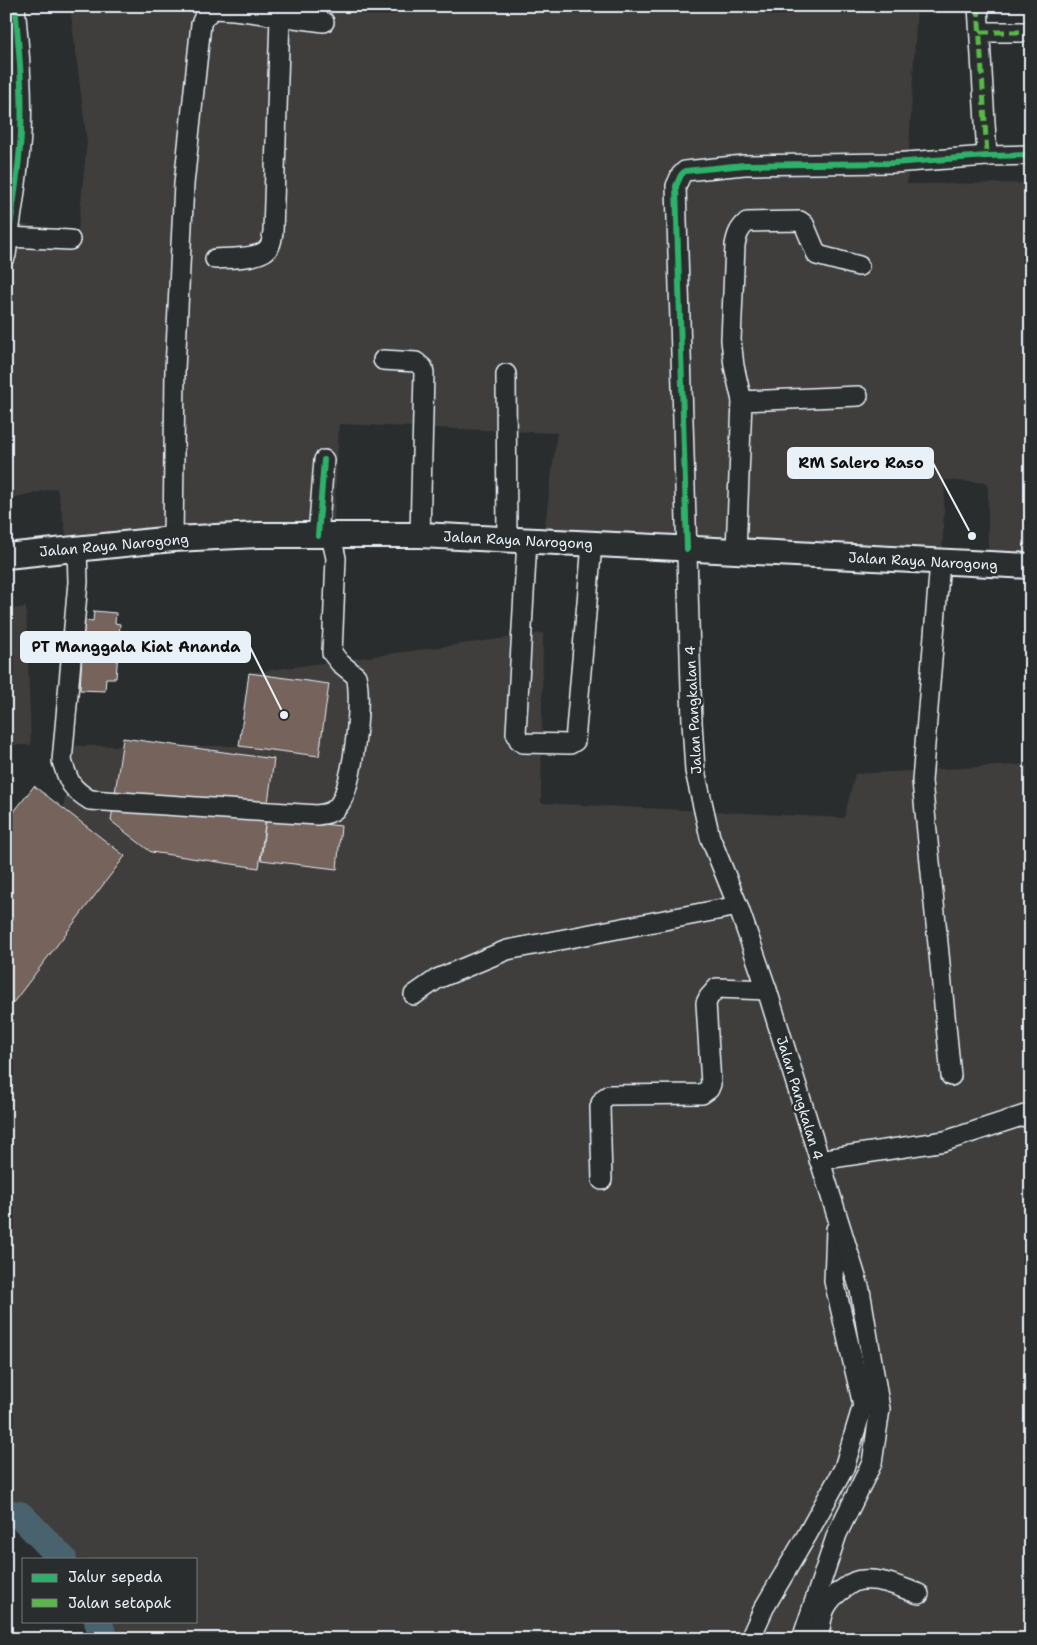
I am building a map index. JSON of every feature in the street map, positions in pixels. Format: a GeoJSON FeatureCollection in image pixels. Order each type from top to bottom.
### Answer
{"type":"FeatureCollection","features":[{"type":"Feature","properties":{"kind":"main road","name":"Jalan Raya Narogong"},"geometry":{"type":"LineString","coordinates":[[6,556],[173,539],[259,535],[420,535],[1031,566]]}},
{"type":"Feature","properties":{"kind":"street"},"geometry":{"type":"LineString","coordinates":[[16,6],[21,103],[13,155],[8,234],[70,240]]}},
{"type":"Feature","properties":{"kind":"street"},"geometry":{"type":"LineString","coordinates":[[978,6],[987,156],[1031,156]]}},
{"type":"Feature","properties":{"kind":"street"},"geometry":{"type":"LineString","coordinates":[[173,539],[175,370],[184,184],[201,24],[204,17],[214,8],[234,8],[280,17],[324,22]]}},
{"type":"Feature","properties":{"kind":"street"},"geometry":{"type":"LineString","coordinates":[[215,259],[260,254],[270,247],[272,242],[280,17]]}},
{"type":"Feature","properties":{"kind":"street"},"geometry":{"type":"LineString","coordinates":[[980,32],[1031,32]]}},
{"type":"Feature","properties":{"kind":"street","name":"Jalan Pangkalan 4"},"geometry":{"type":"LineString","coordinates":[[802,1639],[837,1534],[872,1464],[880,1408],[860,1290],[766,990],[738,906],[710,837],[695,771],[676,186],[685,171],[744,165],[893,163],[987,156]]}},
{"type":"Feature","properties":{"kind":"street"},"geometry":{"type":"LineString","coordinates":[[736,551],[742,401],[734,366],[731,340],[735,245],[738,233],[748,222],[800,221],[804,224],[818,255],[858,266]]}},
{"type":"Feature","properties":{"kind":"street"},"geometry":{"type":"LineString","coordinates":[[384,360],[416,362],[424,373],[420,535]]}},
{"type":"Feature","properties":{"kind":"street"},"geometry":{"type":"LineString","coordinates":[[506,374],[517,540],[516,733],[519,740],[523,743],[570,744],[575,741],[592,544]]}},
{"type":"Feature","properties":{"kind":"street"},"geometry":{"type":"LineString","coordinates":[[742,401],[858,396]]}},
{"type":"Feature","properties":{"kind":"street"},"geometry":{"type":"LineString","coordinates":[[77,548],[78,582],[62,760],[68,780],[76,792],[90,800],[317,815],[329,813],[338,807],[344,795],[350,773],[359,710],[356,676],[340,663],[332,652],[336,558],[325,536],[324,460]]}},
{"type":"Feature","properties":{"kind":"street"},"geometry":{"type":"LineString","coordinates":[[940,562],[922,780],[951,1076]]}},
{"type":"Feature","properties":{"kind":"street"},"geometry":{"type":"LineString","coordinates":[[414,995],[437,978],[507,950],[738,906]]}},
{"type":"Feature","properties":{"kind":"street"},"geometry":{"type":"LineString","coordinates":[[602,1180],[600,1107],[604,1097],[609,1095],[702,1094],[706,1092],[711,1084],[706,1004],[708,998],[717,988],[766,990]]}},
{"type":"Feature","properties":{"kind":"street"},"geometry":{"type":"LineString","coordinates":[[819,1160],[945,1141],[1031,1113]]}},
{"type":"Feature","properties":{"kind":"street"},"geometry":{"type":"LineString","coordinates":[[750,1639],[764,1608],[844,1468],[863,1405],[834,1281],[836,1215]]}},
{"type":"Feature","properties":{"kind":"street"},"geometry":{"type":"LineString","coordinates":[[819,1639],[820,1622],[827,1602],[854,1581],[882,1582],[919,1594]]}},
{"type":"Feature","properties":{"kind":"shaded area"},"geometry":{"type":"Polygon","coordinates":[[[70,6],[917,6],[907,184],[1031,183],[1031,568],[988,566],[988,483],[945,480],[942,561],[542,549],[557,433],[339,424],[333,538],[234,531],[71,559],[57,488],[6,499],[6,223],[78,231],[87,142],[70,6]]]}},
{"type":"Feature","properties":{"kind":"shaded area"},"geometry":{"type":"Polygon","coordinates":[[[26,607],[31,745],[6,745],[6,610],[26,607]]]}},
{"type":"Feature","properties":{"kind":"shaded area"},"geometry":{"type":"Polygon","coordinates":[[[543,633],[541,803],[844,818],[855,774],[1031,764],[1031,1639],[104,1639],[98,1622],[198,1622],[198,1558],[62,1558],[20,1515],[6,1513],[6,887],[55,850],[75,746],[239,746],[249,673],[543,633]]]}},
{"type":"Feature","properties":{"kind":"building"},"geometry":{"type":"Polygon","coordinates":[[[94,611],[116,613],[115,623],[120,624],[116,678],[106,678],[105,691],[80,690],[84,620],[93,621],[94,611]]]}},
{"type":"Feature","properties":{"kind":"building"},"geometry":{"type":"Polygon","coordinates":[[[249,673],[329,684],[319,756],[239,746],[249,673]]]}},
{"type":"Feature","properties":{"kind":"building"},"geometry":{"type":"Polygon","coordinates":[[[123,738],[274,759],[259,868],[151,852],[111,821],[123,738]]]}},
{"type":"Feature","properties":{"kind":"building"},"geometry":{"type":"Polygon","coordinates":[[[34,786],[125,856],[6,1012],[6,822],[34,786]]]}},
{"type":"Feature","properties":{"kind":"building"},"geometry":{"type":"Polygon","coordinates":[[[266,818],[341,826],[337,869],[261,860],[266,818]]]}},
{"type":"Feature","properties":{"kind":"waterway"},"geometry":{"type":"LineString","coordinates":[[6,1513],[20,1515],[62,1558]]}},
{"type":"Feature","properties":{"kind":"waterway"},"geometry":{"type":"LineString","coordinates":[[98,1622],[104,1639]]}},
{"type":"Feature","properties":{"kind":"marked path"},"geometry":{"type":"LineString","coordinates":[[978,6],[987,156]]}},
{"type":"Feature","properties":{"kind":"marked path"},"geometry":{"type":"LineString","coordinates":[[980,32],[1031,32]]}},
{"type":"Feature","properties":{"kind":"cycle path"},"geometry":{"type":"LineString","coordinates":[[6,255],[17,179],[21,133],[21,85],[15,6]]}},
{"type":"Feature","properties":{"kind":"cycle path"},"geometry":{"type":"LineString","coordinates":[[687,549],[676,186],[681,175],[685,171],[744,165],[893,163],[987,156],[1031,155]]}},
{"type":"Feature","properties":{"kind":"cycle path"},"geometry":{"type":"LineString","coordinates":[[318,536],[324,460]]}},
{"type":"Feature","properties":{"kind":"place","name":"RM Salero Raso"},"geometry":{"type":"Point","coordinates":[972,536]}},
{"type":"Feature","properties":{"kind":"place","name":"PT Manggala Kiat Ananda"},"geometry":{"type":"Point","coordinates":[284,715]}}]}
